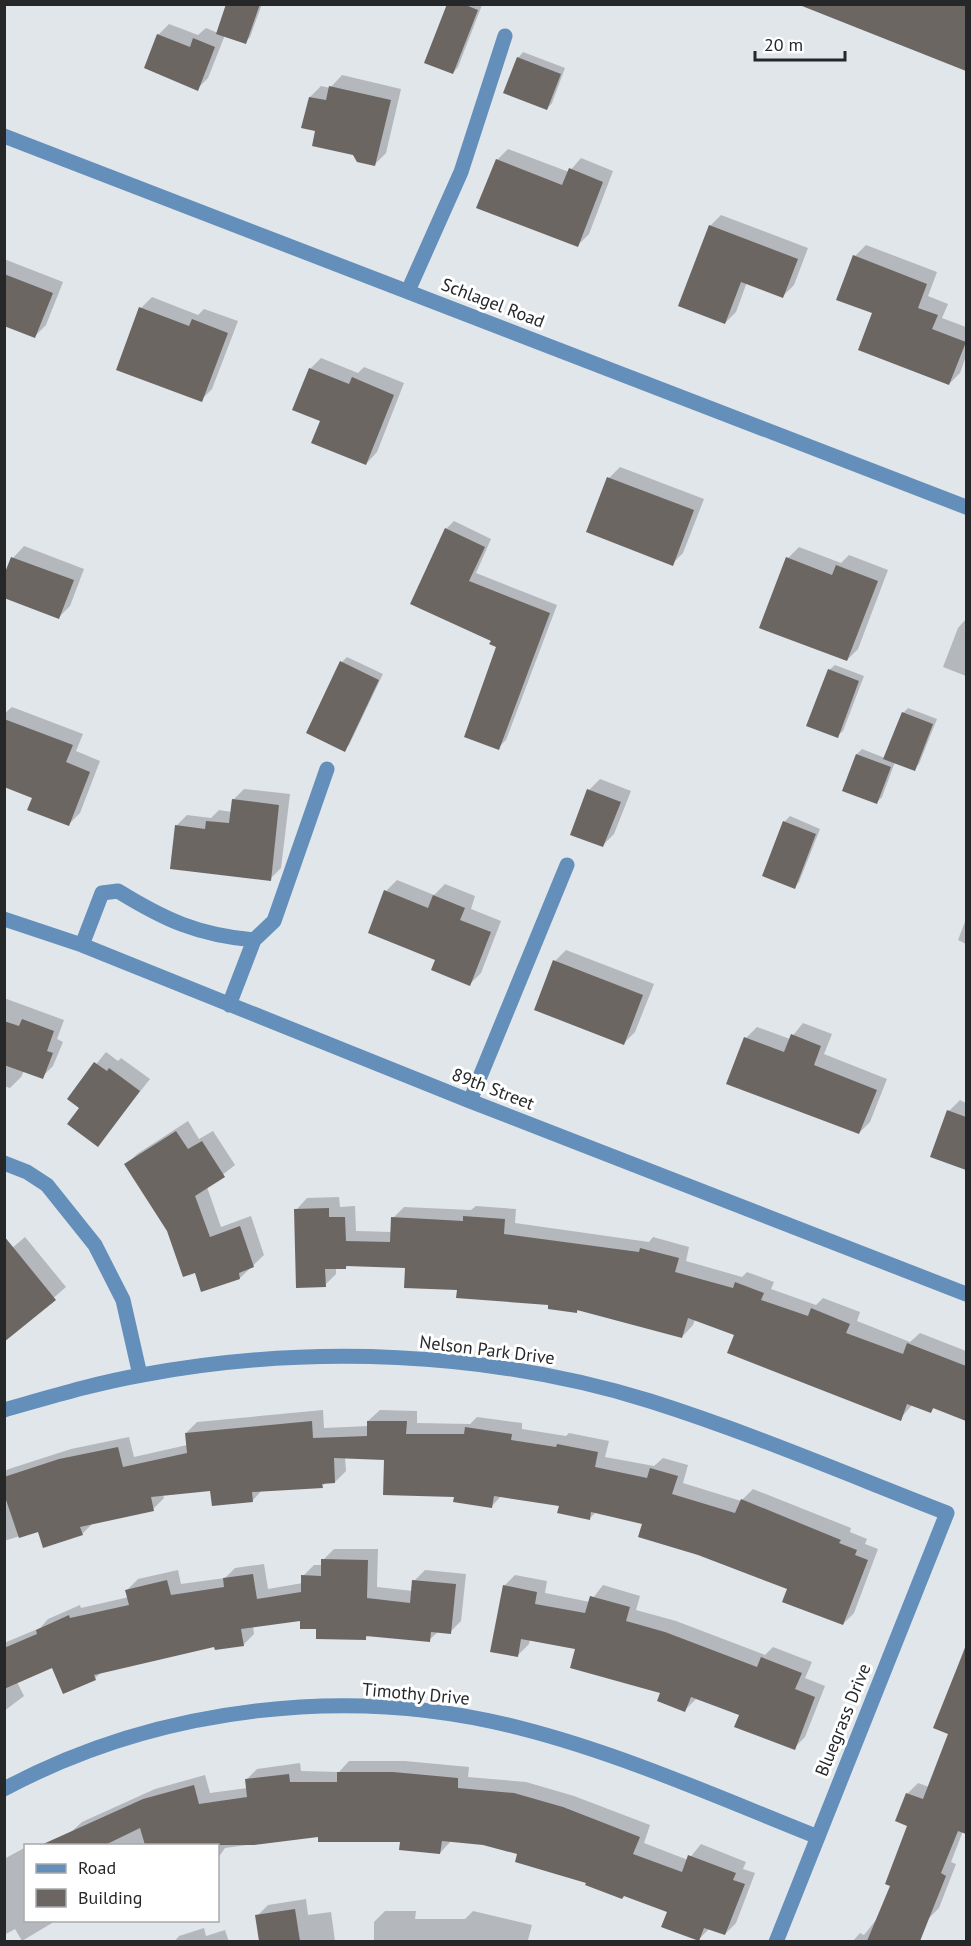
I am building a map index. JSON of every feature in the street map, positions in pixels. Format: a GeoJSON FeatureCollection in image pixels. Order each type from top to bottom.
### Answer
{"type":"FeatureCollection","features":[{"type":"Feature","properties":{"kind":"street"},"geometry":{"type":"LineString","coordinates":[[408,291],[461,172],[505,36]]}},
{"type":"Feature","properties":{"kind":"street","name":"Schlagel Road"},"geometry":{"type":"LineString","coordinates":[[4,136],[966,507]]}},
{"type":"Feature","properties":{"kind":"street"},"geometry":{"type":"LineString","coordinates":[[229,1005],[254,940],[274,921],[327,769]]}},
{"type":"Feature","properties":{"kind":"street"},"geometry":{"type":"LineString","coordinates":[[470,1101],[567,865]]}},
{"type":"Feature","properties":{"kind":"street"},"geometry":{"type":"LineString","coordinates":[[82,945],[102,893],[118,891],[159,916],[217,936],[254,940]]}},
{"type":"Feature","properties":{"kind":"street","name":"89th Street"},"geometry":{"type":"LineString","coordinates":[[4,919],[82,945],[470,1101],[966,1294]]}},
{"type":"Feature","properties":{"kind":"street"},"geometry":{"type":"LineString","coordinates":[[4,1163],[27,1172],[47,1185],[95,1245],[123,1300],[140,1375]]}},
{"type":"Feature","properties":{"kind":"street","name":"Nelson Park Drive"},"geometry":{"type":"LineString","coordinates":[[4,1410],[140,1375],[258,1361],[367,1357],[441,1362],[528,1373],[650,1401],[745,1434],[947,1513]]}},
{"type":"Feature","properties":{"kind":"street","name":"Bluegrass Drive"},"geometry":{"type":"LineString","coordinates":[[776,1941],[947,1513]]}},
{"type":"Feature","properties":{"kind":"street","name":"Timothy Drive"},"geometry":{"type":"LineString","coordinates":[[4,1789],[98,1748],[181,1723],[225,1715],[280,1710],[385,1709],[464,1717],[547,1736],[635,1765],[818,1837]]}},
{"type":"Feature","properties":{"kind":"building"},"geometry":{"type":"Polygon","coordinates":[[[226,4],[260,4],[246,44],[216,34],[226,4]]]}},
{"type":"Feature","properties":{"kind":"building"},"geometry":{"type":"Polygon","coordinates":[[[447,4],[463,4],[478,10],[453,74],[424,63],[447,4]]]}},
{"type":"Feature","properties":{"kind":"building"},"geometry":{"type":"Polygon","coordinates":[[[802,4],[966,4],[966,71],[802,6],[802,4]]]}},
{"type":"Feature","properties":{"kind":"building"},"geometry":{"type":"Polygon","coordinates":[[[157,34],[190,47],[193,38],[215,47],[198,91],[144,68],[157,34]]]}},
{"type":"Feature","properties":{"kind":"building"},"geometry":{"type":"Polygon","coordinates":[[[517,57],[561,74],[547,110],[503,93],[517,57]]]}},
{"type":"Feature","properties":{"kind":"building"},"geometry":{"type":"Polygon","coordinates":[[[329,86],[391,100],[375,166],[357,162],[353,155],[312,146],[315,131],[301,128],[309,97],[326,100],[329,86]]]}},
{"type":"Feature","properties":{"kind":"building"},"geometry":{"type":"Polygon","coordinates":[[[496,159],[562,185],[569,168],[603,182],[578,247],[476,208],[496,159]]]}},
{"type":"Feature","properties":{"kind":"building"},"geometry":{"type":"Polygon","coordinates":[[[709,225],[798,259],[783,298],[741,282],[725,324],[678,306],[709,225]]]}},
{"type":"Feature","properties":{"kind":"building"},"geometry":{"type":"Polygon","coordinates":[[[853,255],[927,284],[918,308],[938,315],[932,329],[966,342],[949,385],[858,350],[872,313],[836,300],[853,255]]]}},
{"type":"Feature","properties":{"kind":"building"},"geometry":{"type":"Polygon","coordinates":[[[4,274],[53,293],[35,338],[4,326],[4,274]]]}},
{"type":"Feature","properties":{"kind":"building"},"geometry":{"type":"Polygon","coordinates":[[[139,307],[189,326],[192,319],[228,333],[202,402],[116,370],[139,307]]]}},
{"type":"Feature","properties":{"kind":"building"},"geometry":{"type":"Polygon","coordinates":[[[309,368],[349,384],[352,377],[394,395],[366,465],[311,443],[320,421],[292,410],[309,368]]]}},
{"type":"Feature","properties":{"kind":"building"},"geometry":{"type":"Polygon","coordinates":[[[607,477],[694,510],[673,566],[586,532],[607,477]]]}},
{"type":"Feature","properties":{"kind":"building"},"geometry":{"type":"Polygon","coordinates":[[[445,528],[485,547],[469,581],[550,613],[499,750],[464,737],[496,647],[489,644],[491,641],[410,604],[445,528]]]}},
{"type":"Feature","properties":{"kind":"building"},"geometry":{"type":"Polygon","coordinates":[[[11,557],[74,580],[59,619],[4,598],[4,575],[11,557]]]}},
{"type":"Feature","properties":{"kind":"building"},"geometry":{"type":"Polygon","coordinates":[[[786,557],[832,575],[836,565],[878,581],[847,661],[759,628],[786,557]]]}},
{"type":"Feature","properties":{"kind":"building"},"geometry":{"type":"Polygon","coordinates":[[[340,661],[379,680],[345,752],[306,733],[340,661]]]}},
{"type":"Feature","properties":{"kind":"building"},"geometry":{"type":"Polygon","coordinates":[[[828,669],[859,681],[838,738],[806,726],[828,669]]]}},
{"type":"Feature","properties":{"kind":"building"},"geometry":{"type":"Polygon","coordinates":[[[902,712],[933,724],[915,771],[883,759],[902,712]]]}},
{"type":"Feature","properties":{"kind":"building"},"geometry":{"type":"Polygon","coordinates":[[[4,719],[73,745],[66,762],[90,772],[69,826],[27,810],[32,798],[4,787],[4,719]]]}},
{"type":"Feature","properties":{"kind":"building"},"geometry":{"type":"Polygon","coordinates":[[[856,754],[891,767],[877,804],[842,791],[856,754]]]}},
{"type":"Feature","properties":{"kind":"building"},"geometry":{"type":"Polygon","coordinates":[[[587,789],[621,802],[603,847],[570,835],[587,789]]]}},
{"type":"Feature","properties":{"kind":"building"},"geometry":{"type":"Polygon","coordinates":[[[232,799],[279,805],[271,881],[170,869],[175,825],[205,829],[206,821],[229,823],[232,799]]]}},
{"type":"Feature","properties":{"kind":"building"},"geometry":{"type":"Polygon","coordinates":[[[783,821],[816,834],[795,889],[762,876],[783,821]]]}},
{"type":"Feature","properties":{"kind":"building"},"geometry":{"type":"Polygon","coordinates":[[[384,890],[428,908],[433,895],[465,908],[460,920],[491,932],[470,986],[431,970],[435,960],[368,933],[384,890]]]}},
{"type":"Feature","properties":{"kind":"building"},"geometry":{"type":"Polygon","coordinates":[[[553,960],[643,995],[624,1045],[534,1010],[553,960]]]}},
{"type":"Feature","properties":{"kind":"building"},"geometry":{"type":"Polygon","coordinates":[[[22,1019],[54,1031],[47,1051],[53,1053],[43,1079],[4,1065],[4,1021],[19,1026],[22,1019]]]}},
{"type":"Feature","properties":{"kind":"building"},"geometry":{"type":"Polygon","coordinates":[[[791,1034],[821,1046],[814,1065],[877,1090],[859,1134],[726,1084],[744,1037],[784,1052],[791,1034]]]}},
{"type":"Feature","properties":{"kind":"building"},"geometry":{"type":"Polygon","coordinates":[[[94,1062],[107,1071],[109,1068],[140,1091],[98,1147],[67,1124],[79,1108],[67,1099],[94,1062]]]}},
{"type":"Feature","properties":{"kind":"building"},"geometry":{"type":"Polygon","coordinates":[[[947,1110],[966,1117],[966,1170],[930,1157],[947,1110]]]}},
{"type":"Feature","properties":{"kind":"building"},"geometry":{"type":"Polygon","coordinates":[[[176,1131],[188,1149],[202,1141],[225,1177],[195,1196],[210,1237],[240,1226],[254,1267],[239,1273],[240,1279],[201,1292],[195,1273],[183,1277],[167,1231],[124,1164],[176,1131]]]}},
{"type":"Feature","properties":{"kind":"building"},"geometry":{"type":"Polygon","coordinates":[[[329,1208],[329,1217],[345,1217],[346,1241],[390,1242],[391,1217],[463,1221],[463,1216],[505,1219],[504,1234],[639,1252],[640,1248],[679,1258],[675,1272],[733,1288],[735,1282],[764,1293],[761,1300],[808,1316],[811,1308],[850,1324],[846,1333],[903,1354],[907,1343],[966,1366],[966,1421],[933,1408],[931,1413],[907,1404],[901,1421],[727,1353],[734,1335],[688,1318],[682,1338],[577,1310],[577,1313],[548,1309],[548,1305],[456,1298],[457,1290],[404,1288],[405,1268],[346,1266],[346,1269],[325,1269],[326,1287],[296,1288],[294,1209],[329,1208]]]}},
{"type":"Feature","properties":{"kind":"building"},"geometry":{"type":"Polygon","coordinates":[[[4,1236],[56,1300],[4,1342],[4,1236]]]}},
{"type":"Feature","properties":{"kind":"building"},"geometry":{"type":"Polygon","coordinates":[[[312,1421],[313,1438],[367,1436],[367,1421],[407,1421],[406,1434],[464,1434],[465,1427],[512,1434],[511,1440],[556,1447],[557,1444],[598,1452],[595,1467],[647,1478],[650,1468],[678,1476],[672,1494],[735,1513],[741,1499],[841,1540],[839,1543],[857,1550],[855,1555],[868,1560],[843,1625],[782,1602],[787,1589],[698,1555],[638,1537],[642,1524],[591,1512],[590,1520],[557,1513],[559,1506],[494,1496],[492,1508],[453,1502],[454,1497],[383,1495],[384,1460],[334,1458],[335,1483],[322,1484],[323,1488],[252,1492],[253,1502],[212,1506],[210,1491],[151,1497],[154,1511],[80,1527],[83,1535],[43,1548],[38,1532],[19,1538],[4,1494],[4,1477],[59,1459],[118,1447],[123,1467],[187,1453],[185,1433],[312,1421]]]}},
{"type":"Feature","properties":{"kind":"building"},"geometry":{"type":"Polygon","coordinates":[[[321,1559],[368,1560],[367,1598],[410,1603],[412,1580],[456,1584],[451,1634],[431,1632],[430,1642],[366,1636],[366,1640],[316,1639],[316,1629],[300,1629],[300,1621],[241,1629],[244,1646],[215,1650],[214,1647],[94,1675],[96,1680],[63,1694],[52,1668],[4,1689],[4,1648],[37,1634],[36,1630],[69,1615],[70,1618],[129,1605],[125,1590],[167,1580],[171,1595],[224,1587],[223,1578],[253,1574],[257,1599],[301,1592],[301,1575],[321,1576],[321,1559]]]}},
{"type":"Feature","properties":{"kind":"building"},"geometry":{"type":"Polygon","coordinates":[[[503,1585],[537,1592],[535,1604],[585,1613],[590,1596],[630,1607],[626,1621],[665,1632],[757,1667],[761,1657],[802,1673],[795,1689],[815,1697],[795,1750],[734,1727],[739,1715],[691,1697],[685,1712],[657,1701],[660,1693],[570,1668],[575,1649],[521,1639],[518,1657],[490,1652],[503,1585]]]}},
{"type":"Feature","properties":{"kind":"building"},"geometry":{"type":"Polygon","coordinates":[[[965,1648],[966,1834],[958,1831],[941,1873],[946,1876],[920,1941],[867,1941],[890,1886],[885,1884],[907,1826],[895,1821],[906,1793],[923,1799],[948,1734],[933,1728],[965,1648]]]}},
{"type":"Feature","properties":{"kind":"building"},"geometry":{"type":"Polygon","coordinates":[[[337,1772],[393,1772],[458,1778],[458,1788],[514,1793],[563,1807],[640,1837],[633,1854],[682,1872],[688,1855],[736,1873],[733,1880],[745,1884],[725,1935],[704,1928],[699,1941],[661,1927],[667,1912],[624,1896],[622,1899],[585,1885],[586,1883],[515,1862],[517,1854],[483,1845],[442,1841],[440,1854],[399,1850],[400,1842],[318,1842],[318,1837],[254,1845],[145,1844],[140,1828],[107,1844],[43,1844],[143,1799],[194,1785],[199,1804],[247,1797],[245,1779],[289,1774],[290,1782],[337,1782],[337,1772]]]}},
{"type":"Feature","properties":{"kind":"building"},"geometry":{"type":"Polygon","coordinates":[[[295,1909],[300,1941],[259,1941],[255,1915],[295,1909]]]}}]}
